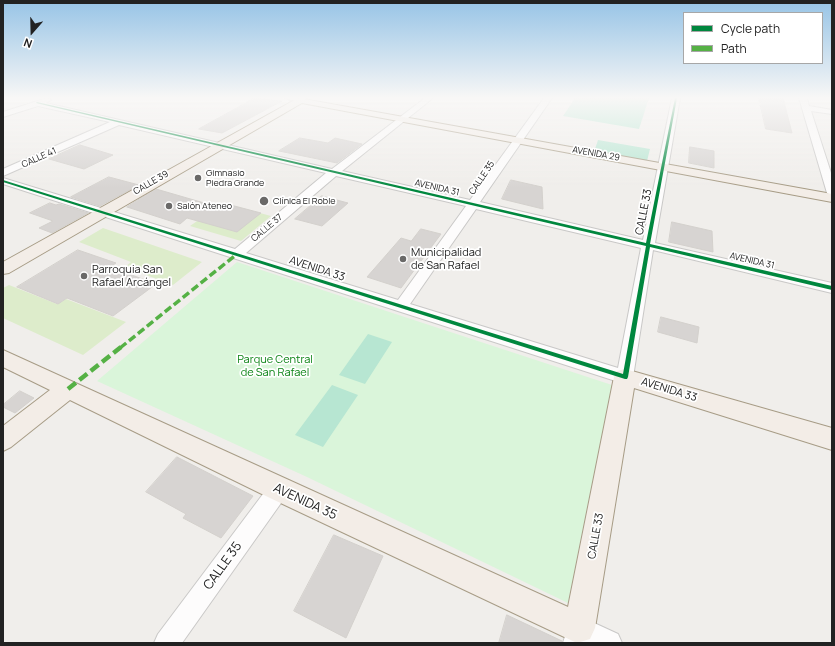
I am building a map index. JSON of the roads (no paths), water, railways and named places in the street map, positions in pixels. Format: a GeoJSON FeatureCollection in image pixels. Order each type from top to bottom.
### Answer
{"type":"FeatureCollection","features":[{"type":"Feature","properties":{"kind":"main road","name":"CALLE 39"},"geometry":{"type":"LineString","coordinates":[[3,268],[249,128]]}},
{"type":"Feature","properties":{"kind":"main road","name":"AVENIDA 29"},"geometry":{"type":"LineString","coordinates":[[455,128],[832,198]]}},
{"type":"Feature","properties":{"kind":"main road","name":"AVENIDA 35"},"geometry":{"type":"LineString","coordinates":[[3,358],[279,489],[577,636]]}},
{"type":"Feature","properties":{"kind":"main road","name":"AVENIDA 33"},"geometry":{"type":"LineString","coordinates":[[625,377],[832,439]]}},
{"type":"Feature","properties":{"kind":"main road","name":"CALLE 33"},"geometry":{"type":"LineString","coordinates":[[577,636],[625,377]]}},
{"type":"Feature","properties":{"kind":"main road"},"geometry":{"type":"LineString","coordinates":[[3,440],[68,389]]}},
{"type":"Feature","properties":{"kind":"street","name":"CALLE 41"},"geometry":{"type":"LineString","coordinates":[[3,173],[104,128]]}},
{"type":"Feature","properties":{"kind":"street","name":"AVENIDA 31"},"geometry":{"type":"LineString","coordinates":[[143,128],[832,288]]}},
{"type":"Feature","properties":{"kind":"street","name":"CALLE 37"},"geometry":{"type":"LineString","coordinates":[[237,254],[388,128]]}},
{"type":"Feature","properties":{"kind":"street","name":"CALLE 35"},"geometry":{"type":"LineString","coordinates":[[401,306],[526,128]]}},
{"type":"Feature","properties":{"kind":"street","name":"CALLE 33"},"geometry":{"type":"LineString","coordinates":[[625,377],[670,128]]}},
{"type":"Feature","properties":{"kind":"street"},"geometry":{"type":"LineString","coordinates":[[813,128],[832,193]]}},
{"type":"Feature","properties":{"kind":"street","name":"AVENIDA 33"},"geometry":{"type":"LineString","coordinates":[[3,181],[625,377]]}},
{"type":"Feature","properties":{"kind":"street","name":"CALLE 35"},"geometry":{"type":"LineString","coordinates":[[167,643],[279,489]]}},
{"type":"Feature","properties":{"kind":"street","name":"AVENIDA 35"},"geometry":{"type":"LineString","coordinates":[[577,636],[609,643]]}},
{"type":"Feature","properties":{"kind":"place","name":"Gimnasio Piedra Grande"},"geometry":{"type":"Point","coordinates":[198,178]}},
{"type":"Feature","properties":{"kind":"place","name":"Clínica El Roble"},"geometry":{"type":"Point","coordinates":[264,201]}},
{"type":"Feature","properties":{"kind":"place","name":"Salón Ateneo"},"geometry":{"type":"Point","coordinates":[169,206]}},
{"type":"Feature","properties":{"kind":"place","name":"Municipalidad de San Rafael"},"geometry":{"type":"Point","coordinates":[403,259]}},
{"type":"Feature","properties":{"kind":"place","name":"Parroquia San Rafael Arcángel"},"geometry":{"type":"Point","coordinates":[84,276]}},
{"type":"Feature","properties":{"kind":"park label","name":"Parque Central de San Rafael"},"geometry":{"type":"Point","coordinates":[275,366]}}]}
